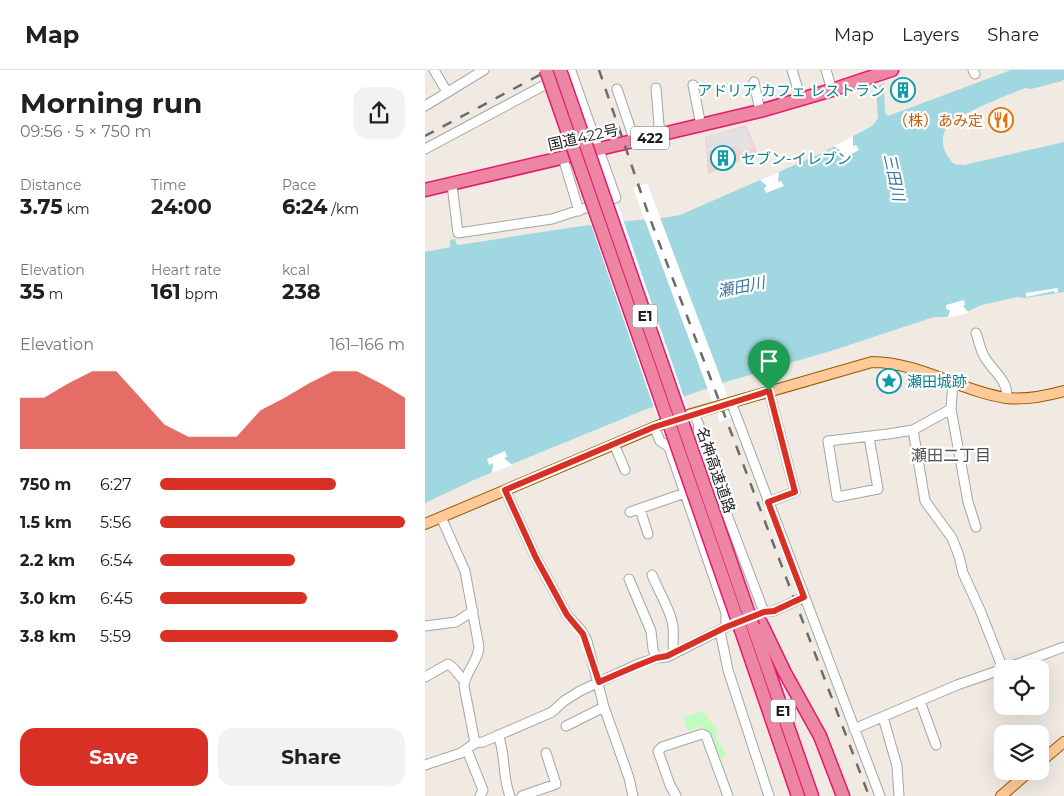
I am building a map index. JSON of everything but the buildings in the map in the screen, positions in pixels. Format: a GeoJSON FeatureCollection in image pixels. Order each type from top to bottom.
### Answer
{"type":"FeatureCollection","features":[{"type":"Feature","properties":{"kind":"highway","name":"名神高速道路"},"geometry":{"type":"LineString","coordinates":[[546,70],[755,623],[798,796]]}},
{"type":"Feature","properties":{"kind":"highway","name":"名神高速道路"},"geometry":{"type":"LineString","coordinates":[[560,70],[698,468],[755,623],[812,796]]}},
{"type":"Feature","properties":{"kind":"highway","name":"国道422号"},"geometry":{"type":"LineString","coordinates":[[425,190],[661,136],[760,111],[832,90],[871,74],[889,71]]}},
{"type":"Feature","properties":{"kind":"highway"},"geometry":{"type":"LineString","coordinates":[[755,623],[820,736],[843,796]]}},
{"type":"Feature","properties":{"kind":"main road"},"geometry":{"type":"LineString","coordinates":[[425,524],[654,427],[731,402],[872,362],[897,364],[1007,398],[1034,397],[1064,391]]}},
{"type":"Feature","properties":{"kind":"main road"},"geometry":{"type":"LineString","coordinates":[[1049,754],[1064,742]]}},
{"type":"Feature","properties":{"kind":"main road"},"geometry":{"type":"LineString","coordinates":[[1001,796],[1020,780]]}},
{"type":"Feature","properties":{"kind":"street"},"geometry":{"type":"LineString","coordinates":[[434,70],[447,92]]}},
{"type":"Feature","properties":{"kind":"street"},"geometry":{"type":"LineString","coordinates":[[425,106],[485,70]]}},
{"type":"Feature","properties":{"kind":"street"},"geometry":{"type":"LineString","coordinates":[[425,149],[571,70],[616,198],[552,219],[458,233],[452,185]]}},
{"type":"Feature","properties":{"kind":"street"},"geometry":{"type":"LineString","coordinates":[[792,70],[801,99]]}},
{"type":"Feature","properties":{"kind":"street"},"geometry":{"type":"LineString","coordinates":[[826,70],[832,90]]}},
{"type":"Feature","properties":{"kind":"street"},"geometry":{"type":"LineString","coordinates":[[754,82],[760,111]]}},
{"type":"Feature","properties":{"kind":"street"},"geometry":{"type":"LineString","coordinates":[[693,85],[701,126]]}},
{"type":"Feature","properties":{"kind":"street"},"geometry":{"type":"LineString","coordinates":[[656,88],[661,136]]}},
{"type":"Feature","properties":{"kind":"street"},"geometry":{"type":"LineString","coordinates":[[617,89],[635,142]]}},
{"type":"Feature","properties":{"kind":"street"},"geometry":{"type":"LineString","coordinates":[[563,158],[579,211]]}},
{"type":"Feature","properties":{"kind":"street"},"geometry":{"type":"LineString","coordinates":[[976,333],[983,355],[1001,378],[1007,392],[1007,398]]}},
{"type":"Feature","properties":{"kind":"street"},"geometry":{"type":"LineString","coordinates":[[953,382],[951,409],[968,502],[976,527]]}},
{"type":"Feature","properties":{"kind":"street"},"geometry":{"type":"LineString","coordinates":[[768,502],[795,492],[769,391]]}},
{"type":"Feature","properties":{"kind":"street"},"geometry":{"type":"LineString","coordinates":[[731,402],[880,796]]}},
{"type":"Feature","properties":{"kind":"street"},"geometry":{"type":"LineString","coordinates":[[869,437],[878,489],[837,497],[828,441],[913,430],[951,409]]}},
{"type":"Feature","properties":{"kind":"street"},"geometry":{"type":"LineString","coordinates":[[694,414],[699,426],[697,436],[755,623]]}},
{"type":"Feature","properties":{"kind":"street"},"geometry":{"type":"LineString","coordinates":[[654,427],[660,441],[669,447],[726,613],[723,629],[727,670],[769,796]]}},
{"type":"Feature","properties":{"kind":"street"},"geometry":{"type":"LineString","coordinates":[[913,430],[925,502],[952,538],[965,579],[980,610],[999,660]]}},
{"type":"Feature","properties":{"kind":"street"},"geometry":{"type":"LineString","coordinates":[[614,444],[625,470]]}},
{"type":"Feature","properties":{"kind":"street"},"geometry":{"type":"LineString","coordinates":[[505,490],[536,558],[567,615],[583,634],[633,796]]}},
{"type":"Feature","properties":{"kind":"street"},"geometry":{"type":"LineString","coordinates":[[630,512],[685,493]]}},
{"type":"Feature","properties":{"kind":"street"},"geometry":{"type":"LineString","coordinates":[[640,509],[648,534]]}},
{"type":"Feature","properties":{"kind":"street"},"geometry":{"type":"LineString","coordinates":[[441,517],[462,561],[473,611],[479,652],[465,681],[475,743]]}},
{"type":"Feature","properties":{"kind":"street"},"geometry":{"type":"LineString","coordinates":[[654,577],[667,601],[673,626],[672,647],[674,654]]}},
{"type":"Feature","properties":{"kind":"street"},"geometry":{"type":"LineString","coordinates":[[629,579],[651,631],[656,658]]}},
{"type":"Feature","properties":{"kind":"street"},"geometry":{"type":"LineString","coordinates":[[425,764],[461,753],[475,743],[498,736],[552,712],[564,701],[599,682],[656,658],[674,654],[723,629],[755,623],[774,611],[804,597]]}},
{"type":"Feature","properties":{"kind":"street"},"geometry":{"type":"LineString","coordinates":[[425,626],[456,622],[473,611]]}},
{"type":"Feature","properties":{"kind":"street"},"geometry":{"type":"LineString","coordinates":[[1028,660],[1064,647]]}},
{"type":"Feature","properties":{"kind":"street"},"geometry":{"type":"LineString","coordinates":[[425,677],[448,664],[465,681]]}},
{"type":"Feature","properties":{"kind":"street"},"geometry":{"type":"LineString","coordinates":[[855,729],[994,672]]}},
{"type":"Feature","properties":{"kind":"street"},"geometry":{"type":"LineString","coordinates":[[920,701],[936,745]]}},
{"type":"Feature","properties":{"kind":"street"},"geometry":{"type":"LineString","coordinates":[[566,726],[604,707]]}},
{"type":"Feature","properties":{"kind":"street"},"geometry":{"type":"LineString","coordinates":[[883,717],[897,766],[899,796]]}},
{"type":"Feature","properties":{"kind":"street"},"geometry":{"type":"LineString","coordinates":[[676,796],[658,752],[662,747],[701,734],[706,736],[728,796]]}},
{"type":"Feature","properties":{"kind":"street"},"geometry":{"type":"LineString","coordinates":[[498,736],[510,796]]}},
{"type":"Feature","properties":{"kind":"street"},"geometry":{"type":"LineString","coordinates":[[467,750],[483,790],[480,796]]}},
{"type":"Feature","properties":{"kind":"street"},"geometry":{"type":"LineString","coordinates":[[522,796],[556,784],[546,753]]}},
{"type":"Feature","properties":{"kind":"shaded area"},"geometry":{"type":"Polygon","coordinates":[[[746,125],[758,153],[708,174],[705,137],[746,125]]]}},
{"type":"Feature","properties":{"kind":"shaded area"},"geometry":{"type":"Polygon","coordinates":[[[745,127],[753,148],[738,151],[736,146],[707,152],[707,137],[745,127]]]}},
{"type":"Feature","properties":{"kind":"green space"},"geometry":{"type":"Polygon","coordinates":[[[703,711],[718,732],[714,734],[727,756],[717,759],[703,726],[688,731],[683,718],[703,711]]]}},
{"type":"Feature","properties":{"kind":"water"},"geometry":{"type":"Polygon","coordinates":[[[1011,70],[1064,70],[1064,79],[1031,89],[1025,88],[962,116],[948,126],[943,136],[943,146],[947,156],[954,164],[964,165],[1064,142],[1064,292],[1025,298],[1018,297],[981,305],[969,311],[946,317],[934,317],[834,350],[729,381],[644,410],[476,479],[425,503],[425,252],[450,247],[450,240],[455,239],[457,245],[586,225],[680,215],[822,153],[872,126],[878,118],[876,87],[884,83],[885,113],[888,116],[1011,70]]]}},
{"type":"Feature","properties":{"kind":"pier"},"geometry":{"type":"Polygon","coordinates":[[[853,136],[853,146],[856,145],[859,150],[842,159],[839,154],[842,152],[834,146],[853,136]]]}},
{"type":"Feature","properties":{"kind":"pier"},"geometry":{"type":"Polygon","coordinates":[[[779,172],[778,182],[781,181],[784,186],[766,193],[764,188],[767,186],[760,180],[779,172]]]}},
{"type":"Feature","properties":{"kind":"pier"},"geometry":{"type":"Polygon","coordinates":[[[647,183],[735,416],[720,422],[633,188],[647,183]]]}},
{"type":"Feature","properties":{"kind":"pier"},"geometry":{"type":"Polygon","coordinates":[[[617,202],[693,424],[663,434],[587,213],[617,202]]]}},
{"type":"Feature","properties":{"kind":"pier"},"geometry":{"type":"Polygon","coordinates":[[[1058,288],[1058,292],[1055,293],[1054,291],[1026,297],[1026,293],[1058,288]]]}},
{"type":"Feature","properties":{"kind":"pier"},"geometry":{"type":"Polygon","coordinates":[[[964,300],[965,305],[963,306],[969,313],[948,318],[950,310],[947,310],[946,305],[964,300]]]}},
{"type":"Feature","properties":{"kind":"pier"},"geometry":{"type":"Polygon","coordinates":[[[505,451],[507,457],[504,458],[512,465],[492,473],[493,463],[489,465],[487,459],[505,451]]]}},
{"type":"Feature","properties":{"kind":"railway"},"geometry":{"type":"LineString","coordinates":[[425,136],[549,70]]}},
{"type":"Feature","properties":{"kind":"railway"},"geometry":{"type":"LineString","coordinates":[[599,70],[649,216],[869,796]]}},
{"type":"Feature","properties":{"kind":"place","name":"アドリア カフェ レストラン"},"geometry":{"type":"Point","coordinates":[903,90]}},
{"type":"Feature","properties":{"kind":"place","name":"（株）あみ定"},"geometry":{"type":"Point","coordinates":[1001,120]}},
{"type":"Feature","properties":{"kind":"place","name":"セブン-イレブン"},"geometry":{"type":"Point","coordinates":[723,158]}},
{"type":"Feature","properties":{"kind":"place","name":"瀬田城跡"},"geometry":{"type":"Point","coordinates":[889,381]}},
{"type":"Feature","properties":{"kind":"district","name":"瀬田二丁目"},"geometry":{"type":"Point","coordinates":[951,455]}},
{"type":"Feature","properties":{"kind":"route"},"geometry":{"type":"LineString","coordinates":[[769,391],[795,492],[768,502],[804,597],[774,611],[764,612],[726,627],[683,650],[656,658],[599,682],[587,641],[581,630],[567,615],[536,558],[505,490],[654,427],[769,391]]}},
{"type":"Feature","properties":{"kind":"water label","name":"三田川"},"geometry":{"type":"Point","coordinates":[894,177]}},
{"type":"Feature","properties":{"kind":"water label","name":"瀬田川"},"geometry":{"type":"Point","coordinates":[741,287]}}]}
